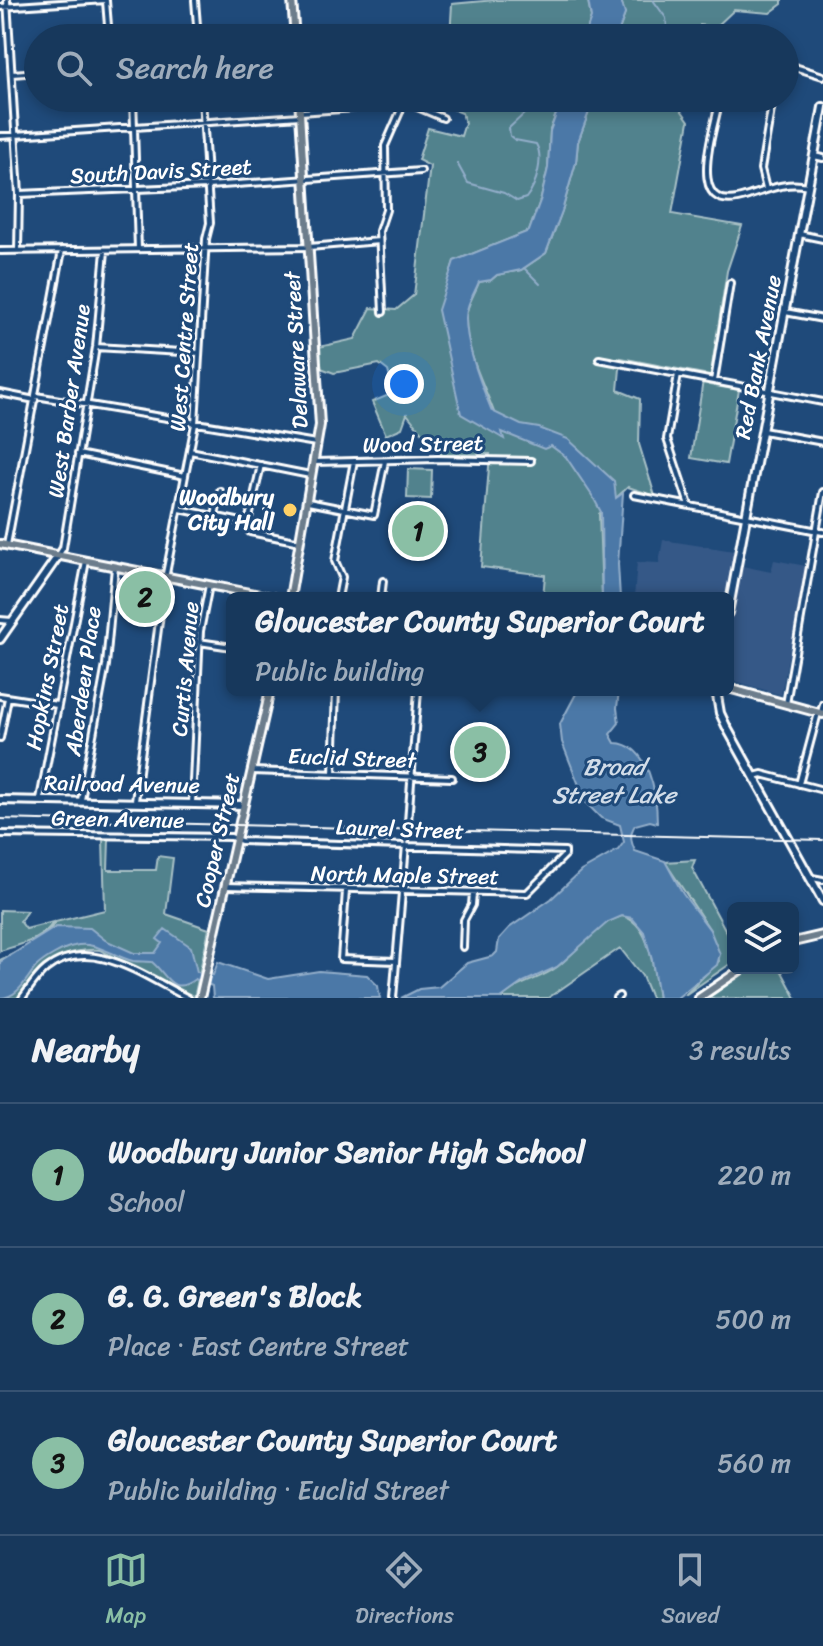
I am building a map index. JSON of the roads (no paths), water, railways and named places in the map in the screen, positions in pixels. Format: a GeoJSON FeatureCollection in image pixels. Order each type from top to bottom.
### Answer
{"type":"FeatureCollection","features":[{"type":"Feature","properties":{"kind":"main road"},"geometry":{"type":"LineString","coordinates":[[292,0],[294,24]]}},
{"type":"Feature","properties":{"kind":"main road","name":"Delaware Street"},"geometry":{"type":"LineString","coordinates":[[291,592],[320,423],[300,114]]}},
{"type":"Feature","properties":{"kind":"main road"},"geometry":{"type":"LineString","coordinates":[[3,545],[245,592]]}},
{"type":"Feature","properties":{"kind":"main road"},"geometry":{"type":"LineString","coordinates":[[734,690],[821,713]]}},
{"type":"Feature","properties":{"kind":"main road","name":"Cooper Street"},"geometry":{"type":"LineString","coordinates":[[200,998],[269,696]]}},
{"type":"Feature","properties":{"kind":"main road"},"geometry":{"type":"LineString","coordinates":[[799,940],[823,934]]}},
{"type":"Feature","properties":{"kind":"main road"},"geometry":{"type":"LineString","coordinates":[[699,998],[734,974]]}},
{"type":"Feature","properties":{"kind":"street"},"geometry":{"type":"LineString","coordinates":[[0,7],[7,3],[106,0],[108,24]]}},
{"type":"Feature","properties":{"kind":"street"},"geometry":{"type":"LineString","coordinates":[[195,0],[197,24]]}},
{"type":"Feature","properties":{"kind":"street"},"geometry":{"type":"LineString","coordinates":[[7,3],[19,194],[18,251]]}},
{"type":"Feature","properties":{"kind":"street"},"geometry":{"type":"LineString","coordinates":[[799,68],[823,76]]}},
{"type":"Feature","properties":{"kind":"street"},"geometry":{"type":"LineString","coordinates":[[12,74],[24,73]]}},
{"type":"Feature","properties":{"kind":"street","name":"Red Bank Avenue"},"geometry":{"type":"LineString","coordinates":[[732,592],[823,107]]}},
{"type":"Feature","properties":{"kind":"street"},"geometry":{"type":"LineString","coordinates":[[134,112],[138,249]]}},
{"type":"Feature","properties":{"kind":"street","name":"West Centre Street"},"geometry":{"type":"LineString","coordinates":[[135,801],[166,577],[195,424],[205,249],[210,223],[203,112]]}},
{"type":"Feature","properties":{"kind":"street"},"geometry":{"type":"LineString","coordinates":[[0,136],[323,112]]}},
{"type":"Feature","properties":{"kind":"street"},"geometry":{"type":"LineString","coordinates":[[383,312],[379,231],[386,210],[384,173],[388,135],[400,112]]}},
{"type":"Feature","properties":{"kind":"street"},"geometry":{"type":"LineString","coordinates":[[429,112],[443,118]]}},
{"type":"Feature","properties":{"kind":"street"},"geometry":{"type":"LineString","coordinates":[[717,112],[706,174],[711,193],[732,201],[788,184],[808,186]]}},
{"type":"Feature","properties":{"kind":"street"},"geometry":{"type":"LineString","coordinates":[[766,189],[762,159],[770,112]]}},
{"type":"Feature","properties":{"kind":"street"},"geometry":{"type":"LineString","coordinates":[[814,156],[823,158]]}},
{"type":"Feature","properties":{"kind":"street","name":"South Davis Street"},"geometry":{"type":"LineString","coordinates":[[19,194],[208,186],[421,171]]}},
{"type":"Feature","properties":{"kind":"street"},"geometry":{"type":"LineString","coordinates":[[799,234],[823,239]]}},
{"type":"Feature","properties":{"kind":"street"},"geometry":{"type":"LineString","coordinates":[[0,252],[309,247],[379,241]]}},
{"type":"Feature","properties":{"kind":"street"},"geometry":{"type":"LineString","coordinates":[[3,545],[36,398],[62,250]]}},
{"type":"Feature","properties":{"kind":"street","name":"West Barber Avenue"},"geometry":{"type":"LineString","coordinates":[[58,556],[63,548],[96,347],[105,250]]}},
{"type":"Feature","properties":{"kind":"street"},"geometry":{"type":"LineString","coordinates":[[714,381],[730,283]]}},
{"type":"Feature","properties":{"kind":"street"},"geometry":{"type":"LineString","coordinates":[[785,312],[823,319]]}},
{"type":"Feature","properties":{"kind":"street"},"geometry":{"type":"LineString","coordinates":[[96,347],[199,353]]}},
{"type":"Feature","properties":{"kind":"street"},"geometry":{"type":"LineString","coordinates":[[599,359],[823,402]]}},
{"type":"Feature","properties":{"kind":"street"},"geometry":{"type":"LineString","coordinates":[[678,374],[667,439],[689,505]]}},
{"type":"Feature","properties":{"kind":"street"},"geometry":{"type":"LineString","coordinates":[[0,393],[318,443]]}},
{"type":"Feature","properties":{"kind":"street"},"geometry":{"type":"LineString","coordinates":[[763,431],[823,442]]}},
{"type":"Feature","properties":{"kind":"street"},"geometry":{"type":"LineString","coordinates":[[190,451],[313,475]]}},
{"type":"Feature","properties":{"kind":"street"},"geometry":{"type":"LineString","coordinates":[[78,454],[185,476]]}},
{"type":"Feature","properties":{"kind":"street"},"geometry":{"type":"LineString","coordinates":[[339,592],[342,577],[335,561],[354,461]]}},
{"type":"Feature","properties":{"kind":"street"},"geometry":{"type":"LineString","coordinates":[[308,502],[374,515],[385,461]]}},
{"type":"Feature","properties":{"kind":"street","name":"Wood Street"},"geometry":{"type":"LineString","coordinates":[[315,462],[531,461]]}},
{"type":"Feature","properties":{"kind":"street"},"geometry":{"type":"LineString","coordinates":[[247,527],[261,465]]}},
{"type":"Feature","properties":{"kind":"street"},"geometry":{"type":"LineString","coordinates":[[215,516],[220,491]]}},
{"type":"Feature","properties":{"kind":"street"},"geometry":{"type":"LineString","coordinates":[[786,704],[823,492]]}},
{"type":"Feature","properties":{"kind":"street"},"geometry":{"type":"LineString","coordinates":[[634,495],[823,532]]}},
{"type":"Feature","properties":{"kind":"street"},"geometry":{"type":"LineString","coordinates":[[180,509],[246,523],[250,532],[300,542]]}},
{"type":"Feature","properties":{"kind":"street"},"geometry":{"type":"LineString","coordinates":[[0,639],[58,556]]}},
{"type":"Feature","properties":{"kind":"street","name":"Hopkins Street"},"geometry":{"type":"LineString","coordinates":[[40,799],[86,561]]}},
{"type":"Feature","properties":{"kind":"street","name":"Aberdeen Place"},"geometry":{"type":"LineString","coordinates":[[81,800],[106,665],[115,567]]}},
{"type":"Feature","properties":{"kind":"street"},"geometry":{"type":"LineString","coordinates":[[382,592],[383,581]]}},
{"type":"Feature","properties":{"kind":"street","name":"Curtis Avenue"},"geometry":{"type":"LineString","coordinates":[[192,803],[199,642],[209,585]]}},
{"type":"Feature","properties":{"kind":"street"},"geometry":{"type":"LineString","coordinates":[[0,620],[12,621]]}},
{"type":"Feature","properties":{"kind":"street"},"geometry":{"type":"LineString","coordinates":[[199,642],[226,646]]}},
{"type":"Feature","properties":{"kind":"street"},"geometry":{"type":"LineString","coordinates":[[0,696],[57,705]]}},
{"type":"Feature","properties":{"kind":"street"},"geometry":{"type":"LineString","coordinates":[[333,774],[336,696]]}},
{"type":"Feature","properties":{"kind":"street"},"geometry":{"type":"LineString","coordinates":[[393,997],[418,696]]}},
{"type":"Feature","properties":{"kind":"street"},"geometry":{"type":"LineString","coordinates":[[717,696],[720,713],[823,901]]}},
{"type":"Feature","properties":{"kind":"street"},"geometry":{"type":"LineString","coordinates":[[0,738],[8,698]]}},
{"type":"Feature","properties":{"kind":"street"},"geometry":{"type":"LineString","coordinates":[[799,784],[823,704]]}},
{"type":"Feature","properties":{"kind":"street","name":"Euclid Street"},"geometry":{"type":"LineString","coordinates":[[252,771],[452,778]]}},
{"type":"Feature","properties":{"kind":"street"},"geometry":{"type":"LineString","coordinates":[[754,776],[762,774],[823,790]]}},
{"type":"Feature","properties":{"kind":"street","name":"Railroad Avenue"},"geometry":{"type":"LineString","coordinates":[[0,800],[243,805]]}},
{"type":"Feature","properties":{"kind":"street","name":"Green Avenue"},"geometry":{"type":"LineString","coordinates":[[0,834],[235,839]]}},
{"type":"Feature","properties":{"kind":"street","name":"Laurel Street"},"geometry":{"type":"LineString","coordinates":[[235,839],[565,851]]}},
{"type":"Feature","properties":{"kind":"street","name":"North Maple Street"},"geometry":{"type":"LineString","coordinates":[[225,886],[527,893],[565,855],[565,851]]}},
{"type":"Feature","properties":{"kind":"street"},"geometry":{"type":"LineString","coordinates":[[809,877],[823,880]]}},
{"type":"Feature","properties":{"kind":"street"},"geometry":{"type":"LineString","coordinates":[[346,891],[341,959],[396,961]]}},
{"type":"Feature","properties":{"kind":"street"},"geometry":{"type":"LineString","coordinates":[[463,947],[464,920],[472,905],[473,893]]}},
{"type":"Feature","properties":{"kind":"street"},"geometry":{"type":"LineString","coordinates":[[22,998],[47,968],[68,959],[92,955],[136,971],[188,998]]}},
{"type":"Feature","properties":{"kind":"water"},"geometry":{"type":"Polygon","coordinates":[[[588,0],[621,0],[625,14],[621,24],[589,24],[588,0]]]}},
{"type":"Feature","properties":{"kind":"water"},"geometry":{"type":"Polygon","coordinates":[[[557,112],[589,112],[578,142],[576,162],[562,211],[546,253],[521,270],[479,282],[467,309],[467,329],[475,366],[492,411],[521,425],[568,439],[614,481],[616,498],[623,493],[618,564],[620,592],[602,592],[601,512],[566,457],[551,446],[544,449],[502,432],[504,439],[461,414],[438,310],[454,261],[529,231],[548,168],[550,131],[557,112]]]}},
{"type":"Feature","properties":{"kind":"water","name":"Broad Street Lake"},"geometry":{"type":"Polygon","coordinates":[[[575,696],[618,696],[619,723],[610,734],[615,743],[627,746],[643,761],[653,785],[657,811],[657,823],[650,821],[635,825],[631,835],[635,851],[665,861],[683,894],[710,930],[720,954],[717,965],[677,998],[658,998],[644,932],[632,918],[622,916],[608,922],[557,967],[523,982],[501,998],[401,998],[419,989],[439,987],[467,963],[493,956],[497,952],[499,939],[509,928],[551,899],[581,871],[618,850],[624,842],[620,825],[601,818],[586,803],[562,742],[560,724],[575,696]]]}},
{"type":"Feature","properties":{"kind":"water"},"geometry":{"type":"Polygon","coordinates":[[[56,927],[90,928],[105,940],[134,953],[155,953],[162,943],[157,939],[165,929],[191,947],[197,972],[213,975],[218,962],[268,979],[319,971],[367,975],[378,986],[380,998],[213,998],[212,986],[195,979],[187,984],[175,985],[152,962],[133,961],[97,947],[82,945],[49,957],[36,967],[17,991],[0,998],[0,962],[56,927]]]}},
{"type":"Feature","properties":{"kind":"waterway"},"geometry":{"type":"LineString","coordinates":[[653,0],[666,18],[667,24]]}},
{"type":"Feature","properties":{"kind":"waterway"},"geometry":{"type":"LineString","coordinates":[[457,163],[468,183],[504,193],[517,201],[526,198],[536,178],[538,150],[536,144],[515,140],[510,136],[509,128],[524,112]]}},
{"type":"Feature","properties":{"kind":"waterway"},"geometry":{"type":"LineString","coordinates":[[524,268],[540,284]]}},
{"type":"Feature","properties":{"kind":"railway"},"geometry":{"type":"LineString","coordinates":[[0,819],[823,840]]}},
{"type":"Feature","properties":{"kind":"place","name":"Woodbury City Hall"},"geometry":{"type":"Point","coordinates":[290,510]}},
{"type":"Feature","properties":{"kind":"place","name":"Woodbury Junior Senior High School"},"geometry":{"type":"Point","coordinates":[418,531]}},
{"type":"Feature","properties":{"kind":"place","name":"G. G. Green's Block"},"geometry":{"type":"Point","coordinates":[145,597]}},
{"type":"Feature","properties":{"kind":"place","name":"Gloucester County Superior Court"},"geometry":{"type":"Point","coordinates":[480,752]}}]}
